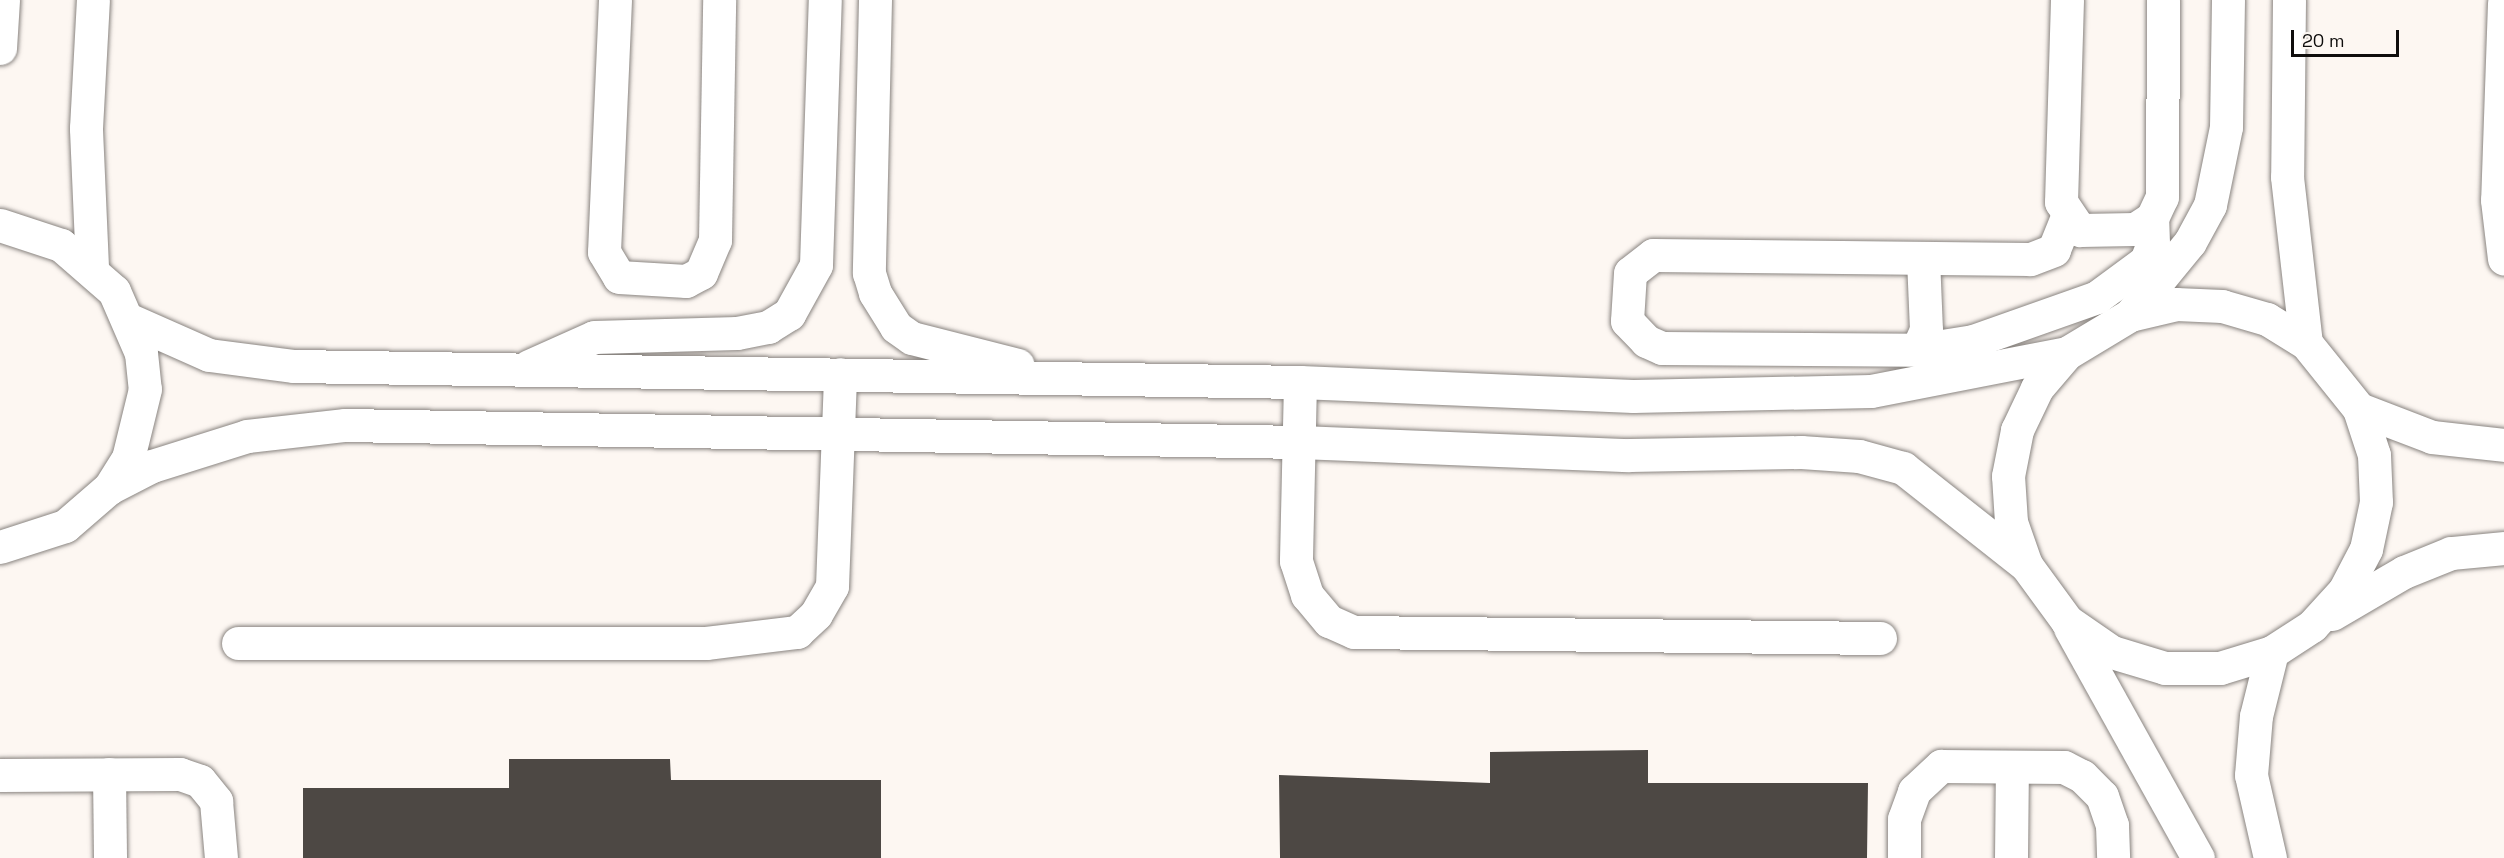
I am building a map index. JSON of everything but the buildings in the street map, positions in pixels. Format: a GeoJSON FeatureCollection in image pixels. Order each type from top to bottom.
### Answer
{"type":"FeatureCollection","features":[{"type":"Feature","properties":{"kind":"street"},"geometry":{"type":"LineString","coordinates":[[0,48],[3,0]]}},
{"type":"Feature","properties":{"kind":"street"},"geometry":{"type":"LineString","coordinates":[[92,267],[86,128],[93,0]]}},
{"type":"Feature","properties":{"kind":"street"},"geometry":{"type":"LineString","coordinates":[[615,0],[604,252],[619,277],[686,281],[701,273],[715,240],[718,0]]}},
{"type":"Feature","properties":{"kind":"street"},"geometry":{"type":"LineString","coordinates":[[522,370],[594,337],[737,333],[768,327],[789,314],[816,265],[825,0]]}},
{"type":"Feature","properties":{"kind":"street"},"geometry":{"type":"LineString","coordinates":[[875,0],[868,273],[884,310],[912,338],[1078,380]]}},
{"type":"Feature","properties":{"kind":"street"},"geometry":{"type":"LineString","coordinates":[[2067,0],[2061,202],[2067,217],[2080,230],[2135,229],[2152,218]]}},
{"type":"Feature","properties":{"kind":"street"},"geometry":{"type":"LineString","coordinates":[[2067,217],[2062,236],[2045,255],[1923,258],[1653,255],[1639,261],[1627,283],[1627,321],[1646,342],[1662,348],[1917,350],[1973,341],[2097,297],[2146,261],[2153,243],[2152,218],[2162,197],[2163,0]]}},
{"type":"Feature","properties":{"kind":"street"},"geometry":{"type":"LineString","coordinates":[[2130,315],[2190,242],[2210,205],[2226,127],[2228,0]]}},
{"type":"Feature","properties":{"kind":"street"},"geometry":{"type":"LineString","coordinates":[[2289,0],[2286,177],[2306,343]]}},
{"type":"Feature","properties":{"kind":"street"},"geometry":{"type":"LineString","coordinates":[[2504,3],[2500,201],[2504,259]]}},
{"type":"Feature","properties":{"kind":"street"},"geometry":{"type":"LineString","coordinates":[[0,225],[61,244],[92,267],[130,320],[145,389],[132,447],[109,488]]}},
{"type":"Feature","properties":{"kind":"street"},"geometry":{"type":"LineString","coordinates":[[1917,350],[1926,330],[1923,258]]}},
{"type":"Feature","properties":{"kind":"street"},"geometry":{"type":"LineString","coordinates":[[2026,566],[2012,522],[2010,464],[2017,430],[2037,388],[2067,353],[2130,315],[2176,304],[2222,306],[2267,319],[2306,343],[2359,409],[2374,455],[2376,502],[2368,537],[2344,591],[2312,626]]}},
{"type":"Feature","properties":{"kind":"street"},"geometry":{"type":"LineString","coordinates":[[130,320],[179,344],[251,364],[1078,380],[1300,382],[1633,396],[1822,393],[1919,385],[2067,353]]}},
{"type":"Feature","properties":{"kind":"street"},"geometry":{"type":"LineString","coordinates":[[237,643],[706,643],[797,632],[816,614],[832,586],[840,374]]}},
{"type":"Feature","properties":{"kind":"street"},"geometry":{"type":"LineString","coordinates":[[1300,382],[1296,561],[1307,595],[1329,621],[1354,633],[1880,638]]}},
{"type":"Feature","properties":{"kind":"street"},"geometry":{"type":"LineString","coordinates":[[2359,409],[2432,437],[2504,445]]}},
{"type":"Feature","properties":{"kind":"street"},"geometry":{"type":"LineString","coordinates":[[0,547],[65,526],[109,488],[199,449],[296,428],[839,433],[1300,442],[1629,455],[1859,456],[1903,468],[2026,566],[2067,621],[2198,858]]}},
{"type":"Feature","properties":{"kind":"street"},"geometry":{"type":"LineString","coordinates":[[2067,621],[2112,652],[2165,668],[2220,668],[2272,652],[2404,572],[2451,554],[2504,548]]}},
{"type":"Feature","properties":{"kind":"street"},"geometry":{"type":"LineString","coordinates":[[2270,858],[2251,775],[2256,716],[2272,652]]}},
{"type":"Feature","properties":{"kind":"street"},"geometry":{"type":"LineString","coordinates":[[1904,858],[1904,819],[1924,776],[1941,766],[2064,767],[2082,776],[2102,796],[2112,825],[2113,858]]}},
{"type":"Feature","properties":{"kind":"street"},"geometry":{"type":"LineString","coordinates":[[2011,858],[2012,767]]}},
{"type":"Feature","properties":{"kind":"street"},"geometry":{"type":"LineString","coordinates":[[109,774],[110,858]]}},
{"type":"Feature","properties":{"kind":"street"},"geometry":{"type":"LineString","coordinates":[[0,776],[180,774],[200,781],[216,801],[221,858]]}}]}
